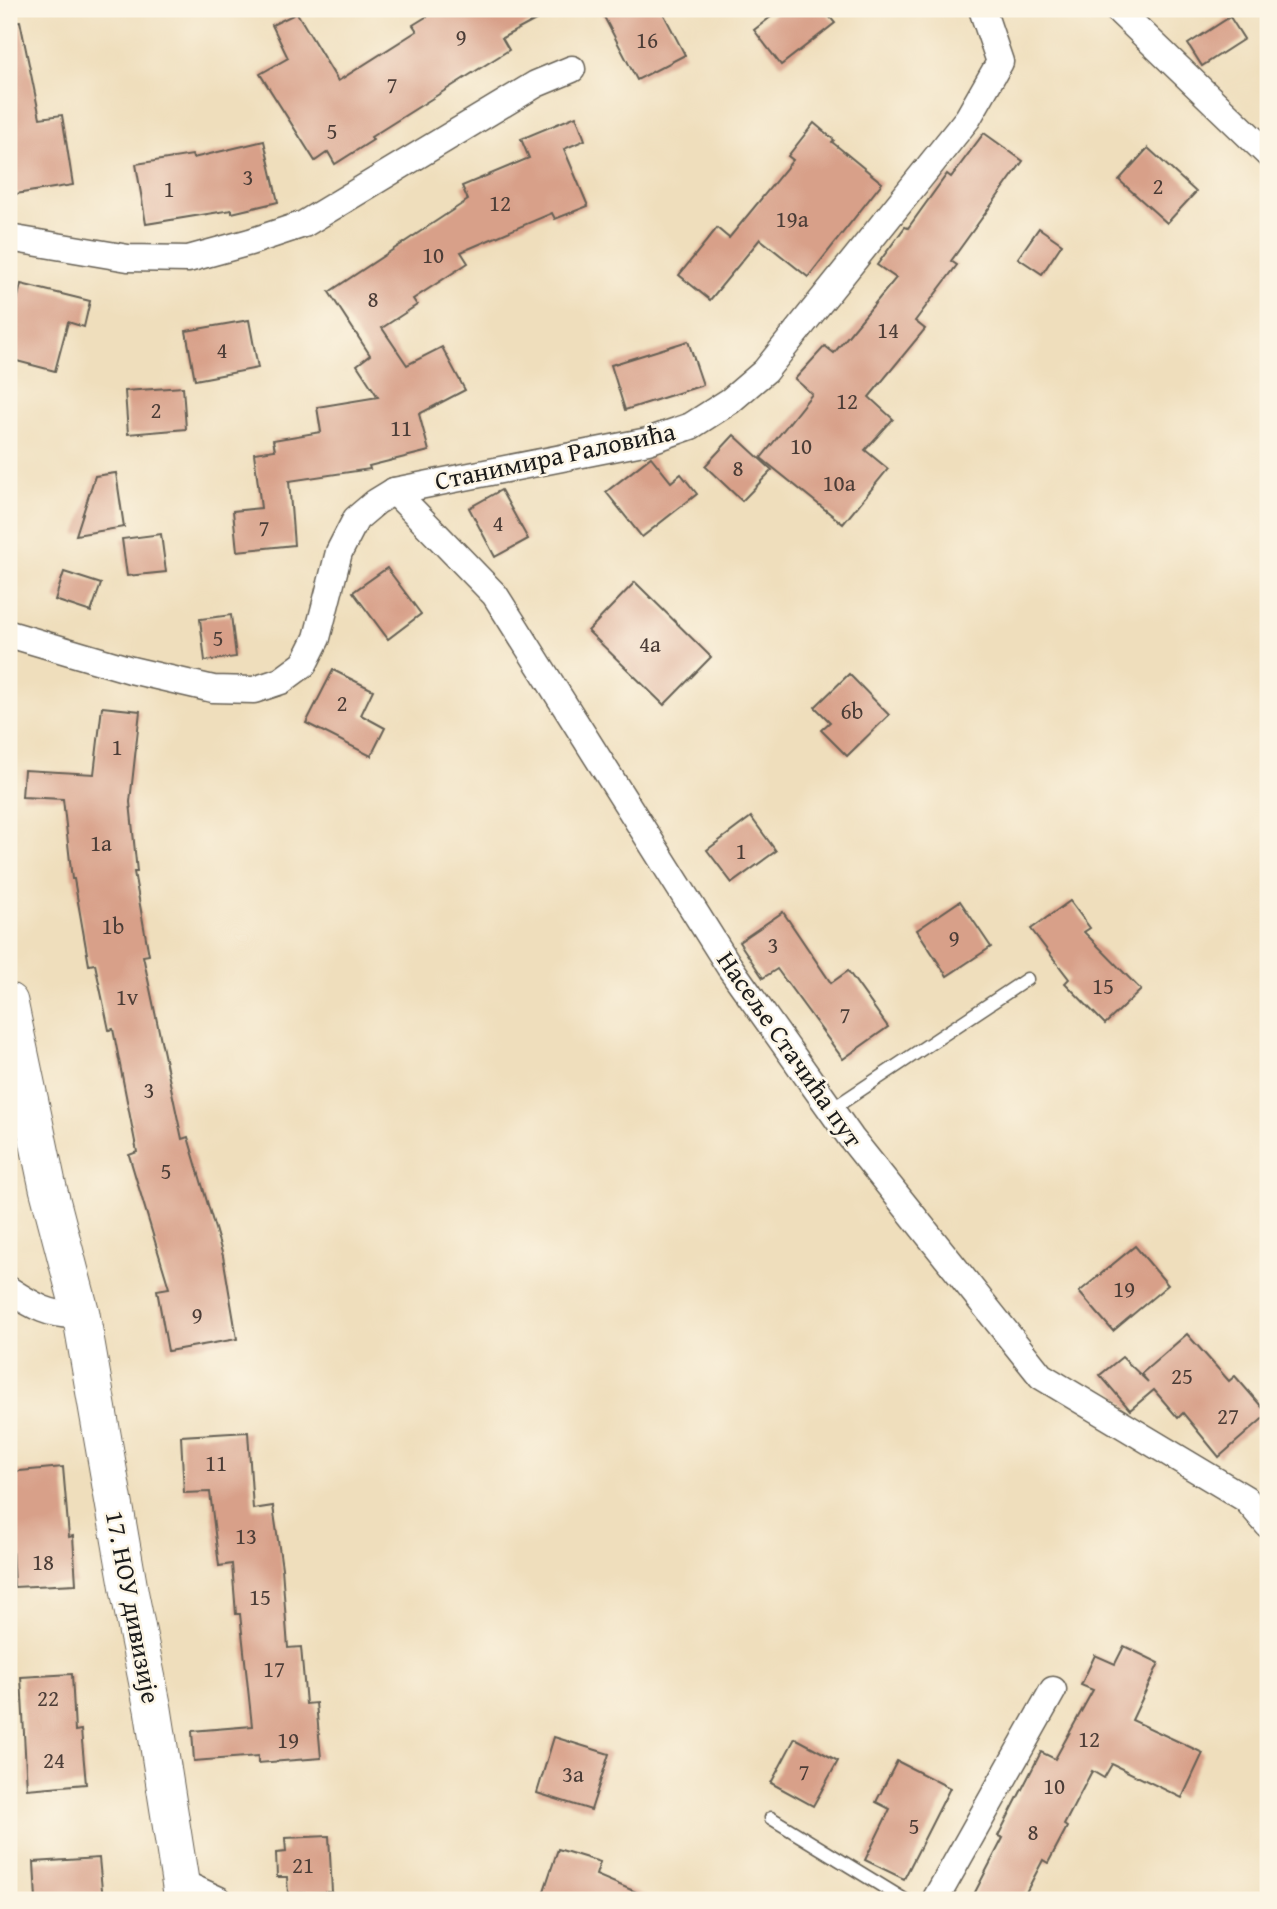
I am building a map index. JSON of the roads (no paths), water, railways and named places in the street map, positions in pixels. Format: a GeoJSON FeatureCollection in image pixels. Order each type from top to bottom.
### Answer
{"type":"FeatureCollection","features":[{"type":"Feature","properties":{"kind":"street","name":"Станимира Раловића"},"geometry":{"type":"LineString","coordinates":[[9,634],[131,670],[213,689],[254,690],[281,681],[304,664],[317,638],[339,552],[356,519],[394,491],[648,441],[691,426],[730,401],[765,371],[968,118],[1000,62],[982,9]]}},
{"type":"Feature","properties":{"kind":"street"},"geometry":{"type":"LineString","coordinates":[[1117,9],[1268,153]]}},
{"type":"Feature","properties":{"kind":"street"},"geometry":{"type":"LineString","coordinates":[[9,238],[128,258],[188,259],[250,242],[304,224],[536,84],[572,69]]}},
{"type":"Feature","properties":{"kind":"street","name":"Насеље Стачића пут"},"geometry":{"type":"LineString","coordinates":[[394,491],[495,595],[729,965],[851,1138],[1041,1377],[1246,1499],[1268,1525]]}},
{"type":"Feature","properties":{"kind":"street","name":"17. НОУ дивизије"},"geometry":{"type":"LineString","coordinates":[[9,1002],[48,1188],[81,1314],[147,1674],[182,1891]]}},
{"type":"Feature","properties":{"kind":"street"},"geometry":{"type":"LineString","coordinates":[[9,1290],[46,1312],[65,1316],[81,1314]]}},
{"type":"Feature","properties":{"kind":"street"},"geometry":{"type":"LineString","coordinates":[[935,1900],[1053,1690]]}},
{"type":"Feature","properties":{"kind":"street"},"geometry":{"type":"LineString","coordinates":[[182,1891],[219,1900]]}},
{"type":"Feature","properties":{"kind":"lane"},"geometry":{"type":"LineString","coordinates":[[832,1109],[1027,979]]}},
{"type":"Feature","properties":{"kind":"lane"},"geometry":{"type":"LineString","coordinates":[[771,1818],[905,1900]]}}]}
